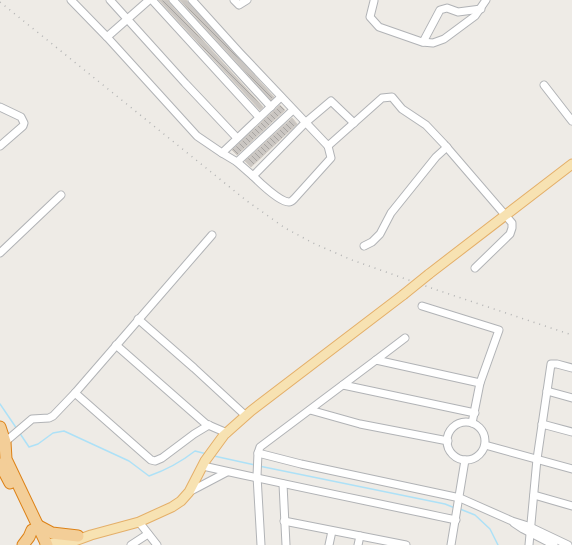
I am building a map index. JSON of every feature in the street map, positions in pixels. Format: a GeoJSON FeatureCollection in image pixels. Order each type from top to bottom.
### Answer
{"type":"FeatureCollection","features":[{"type":"Feature","properties":{"kind":"highway"},"geometry":{"type":"LineString","coordinates":[[0,427],[4,442],[3,462],[45,545]]}},
{"type":"Feature","properties":{"kind":"highway"},"geometry":{"type":"LineString","coordinates":[[35,527],[77,540]]}},
{"type":"Feature","properties":{"kind":"highway"},"geometry":{"type":"LineString","coordinates":[[23,545],[35,527]]}},
{"type":"Feature","properties":{"kind":"main road"},"geometry":{"type":"LineString","coordinates":[[64,545],[77,540],[86,534],[98,534],[139,522],[172,507],[181,501],[189,492],[204,464],[226,434],[246,416],[572,164]]}},
{"type":"Feature","properties":{"kind":"main road"},"geometry":{"type":"LineString","coordinates":[[45,545],[77,540]]}},
{"type":"Feature","properties":{"kind":"street"},"geometry":{"type":"LineString","coordinates":[[70,0],[198,136],[237,162],[271,192],[287,202],[290,201],[294,199],[331,158],[328,146],[192,0]]}},
{"type":"Feature","properties":{"kind":"street"},"geometry":{"type":"LineString","coordinates":[[110,0],[237,138]]}},
{"type":"Feature","properties":{"kind":"street"},"geometry":{"type":"LineString","coordinates":[[107,38],[149,0]]}},
{"type":"Feature","properties":{"kind":"street"},"geometry":{"type":"LineString","coordinates":[[152,0],[259,117]]}},
{"type":"Feature","properties":{"kind":"street"},"geometry":{"type":"LineString","coordinates":[[173,0],[271,107]]}},
{"type":"Feature","properties":{"kind":"street"},"geometry":{"type":"LineString","coordinates":[[234,0],[239,5],[247,0]]}},
{"type":"Feature","properties":{"kind":"street"},"geometry":{"type":"LineString","coordinates":[[374,1],[370,17],[377,26],[424,42],[433,43],[444,39],[475,16],[486,0]]}},
{"type":"Feature","properties":{"kind":"street"},"geometry":{"type":"LineString","coordinates":[[424,42],[440,10],[447,8],[458,12],[481,9]]}},
{"type":"Feature","properties":{"kind":"street"},"geometry":{"type":"LineString","coordinates":[[544,85],[570,116]]}},
{"type":"Feature","properties":{"kind":"street"},"geometry":{"type":"LineString","coordinates":[[222,153],[281,97]]}},
{"type":"Feature","properties":{"kind":"street"},"geometry":{"type":"LineString","coordinates":[[328,146],[382,98],[392,97],[402,109],[426,125],[507,215],[512,223],[512,230],[475,268]]}},
{"type":"Feature","properties":{"kind":"street"},"geometry":{"type":"LineString","coordinates":[[253,176],[305,123],[331,101],[354,123]]}},
{"type":"Feature","properties":{"kind":"street"},"geometry":{"type":"LineString","coordinates":[[0,107],[21,117],[24,122],[23,126],[0,146]]}},
{"type":"Feature","properties":{"kind":"street"},"geometry":{"type":"LineString","coordinates":[[237,162],[294,110]]}},
{"type":"Feature","properties":{"kind":"street"},"geometry":{"type":"LineString","coordinates":[[364,246],[372,242],[380,234],[391,213],[436,157],[447,147]]}},
{"type":"Feature","properties":{"kind":"street"},"geometry":{"type":"LineString","coordinates":[[0,253],[61,195]]}},
{"type":"Feature","properties":{"kind":"street"},"geometry":{"type":"LineString","coordinates":[[4,442],[32,419],[51,417],[75,393],[138,319],[182,272],[212,235]]}},
{"type":"Feature","properties":{"kind":"street"},"geometry":{"type":"LineString","coordinates":[[422,306],[498,330],[480,384],[472,423]]}},
{"type":"Feature","properties":{"kind":"street"},"geometry":{"type":"LineString","coordinates":[[138,319],[246,416]]}},
{"type":"Feature","properties":{"kind":"street"},"geometry":{"type":"LineString","coordinates":[[261,545],[258,477],[259,450],[405,338]]}},
{"type":"Feature","properties":{"kind":"street"},"geometry":{"type":"LineString","coordinates":[[116,345],[209,425],[226,434]]}},
{"type":"Feature","properties":{"kind":"street"},"geometry":{"type":"LineString","coordinates":[[376,360],[480,384]]}},
{"type":"Feature","properties":{"kind":"street"},"geometry":{"type":"LineString","coordinates":[[529,545],[537,460],[551,364],[572,368]]}},
{"type":"Feature","properties":{"kind":"street"},"geometry":{"type":"LineString","coordinates":[[343,385],[475,413]]}},
{"type":"Feature","properties":{"kind":"street"},"geometry":{"type":"LineString","coordinates":[[547,391],[572,398]]}},
{"type":"Feature","properties":{"kind":"street"},"geometry":{"type":"LineString","coordinates":[[75,393],[155,461],[162,458],[194,434],[209,425]]}},
{"type":"Feature","properties":{"kind":"street"},"geometry":{"type":"LineString","coordinates":[[310,410],[360,424],[448,441]]}},
{"type":"Feature","properties":{"kind":"street"},"geometry":{"type":"LineString","coordinates":[[460,423],[472,423],[477,425],[484,434],[485,445],[483,450],[476,458],[466,460],[460,459],[451,452],[448,441],[451,430],[460,423]]}},
{"type":"Feature","properties":{"kind":"street"},"geometry":{"type":"LineString","coordinates":[[542,424],[572,432]]}},
{"type":"Feature","properties":{"kind":"street"},"geometry":{"type":"LineString","coordinates":[[485,445],[572,469]]}},
{"type":"Feature","properties":{"kind":"street"},"geometry":{"type":"LineString","coordinates":[[259,450],[301,464],[459,500],[512,521],[523,529],[530,530],[568,545]]}},
{"type":"Feature","properties":{"kind":"street"},"geometry":{"type":"LineString","coordinates":[[451,545],[466,460]]}},
{"type":"Feature","properties":{"kind":"street"},"geometry":{"type":"LineString","coordinates":[[204,464],[227,472],[258,477],[283,484],[456,519]]}},
{"type":"Feature","properties":{"kind":"street"},"geometry":{"type":"LineString","coordinates":[[189,492],[227,472]]}},
{"type":"Feature","properties":{"kind":"street"},"geometry":{"type":"LineString","coordinates":[[283,484],[286,545]]}},
{"type":"Feature","properties":{"kind":"street"},"geometry":{"type":"LineString","coordinates":[[534,495],[572,507]]}},
{"type":"Feature","properties":{"kind":"street"},"geometry":{"type":"LineString","coordinates":[[284,521],[360,536],[387,543],[406,545]]}},
{"type":"Feature","properties":{"kind":"street"},"geometry":{"type":"LineString","coordinates":[[139,522],[157,545]]}},
{"type":"Feature","properties":{"kind":"street"},"geometry":{"type":"LineString","coordinates":[[530,530],[554,545]]}},
{"type":"Feature","properties":{"kind":"street"},"geometry":{"type":"LineString","coordinates":[[329,545],[332,531]]}},
{"type":"Feature","properties":{"kind":"street"},"geometry":{"type":"LineString","coordinates":[[131,545],[148,534]]}},
{"type":"Feature","properties":{"kind":"street"},"geometry":{"type":"LineString","coordinates":[[358,545],[360,536]]}},
{"type":"Feature","properties":{"kind":"building"},"geometry":{"type":"Polygon","coordinates":[[[159,0],[168,0],[169,3],[263,107],[260,110],[159,0]]]}},
{"type":"Feature","properties":{"kind":"building"},"geometry":{"type":"Polygon","coordinates":[[[180,0],[186,0],[274,97],[271,100],[180,0]]]}},
{"type":"Feature","properties":{"kind":"building"},"geometry":{"type":"Polygon","coordinates":[[[280,105],[285,110],[237,155],[232,150],[280,105]]]}},
{"type":"Feature","properties":{"kind":"building"},"geometry":{"type":"Polygon","coordinates":[[[292,118],[297,124],[251,167],[245,161],[292,118]]]}},
{"type":"Feature","properties":{"kind":"waterway"},"geometry":{"type":"LineString","coordinates":[[0,404],[17,429]]}},
{"type":"Feature","properties":{"kind":"waterway"},"geometry":{"type":"LineString","coordinates":[[19,432],[29,447],[38,444],[53,433],[64,431],[129,461],[149,476],[173,465],[195,451],[207,454]]}},
{"type":"Feature","properties":{"kind":"waterway"},"geometry":{"type":"LineString","coordinates":[[214,456],[255,465]]}},
{"type":"Feature","properties":{"kind":"waterway"},"geometry":{"type":"LineString","coordinates":[[259,466],[445,504],[455,508]]}},
{"type":"Feature","properties":{"kind":"waterway"},"geometry":{"type":"LineString","coordinates":[[460,509],[475,515],[490,529],[498,545]]}},
{"type":"Feature","properties":{"kind":"railway"},"geometry":{"type":"LineString","coordinates":[[0,2],[247,201],[285,228],[315,244],[352,260],[572,335]]}}]}
